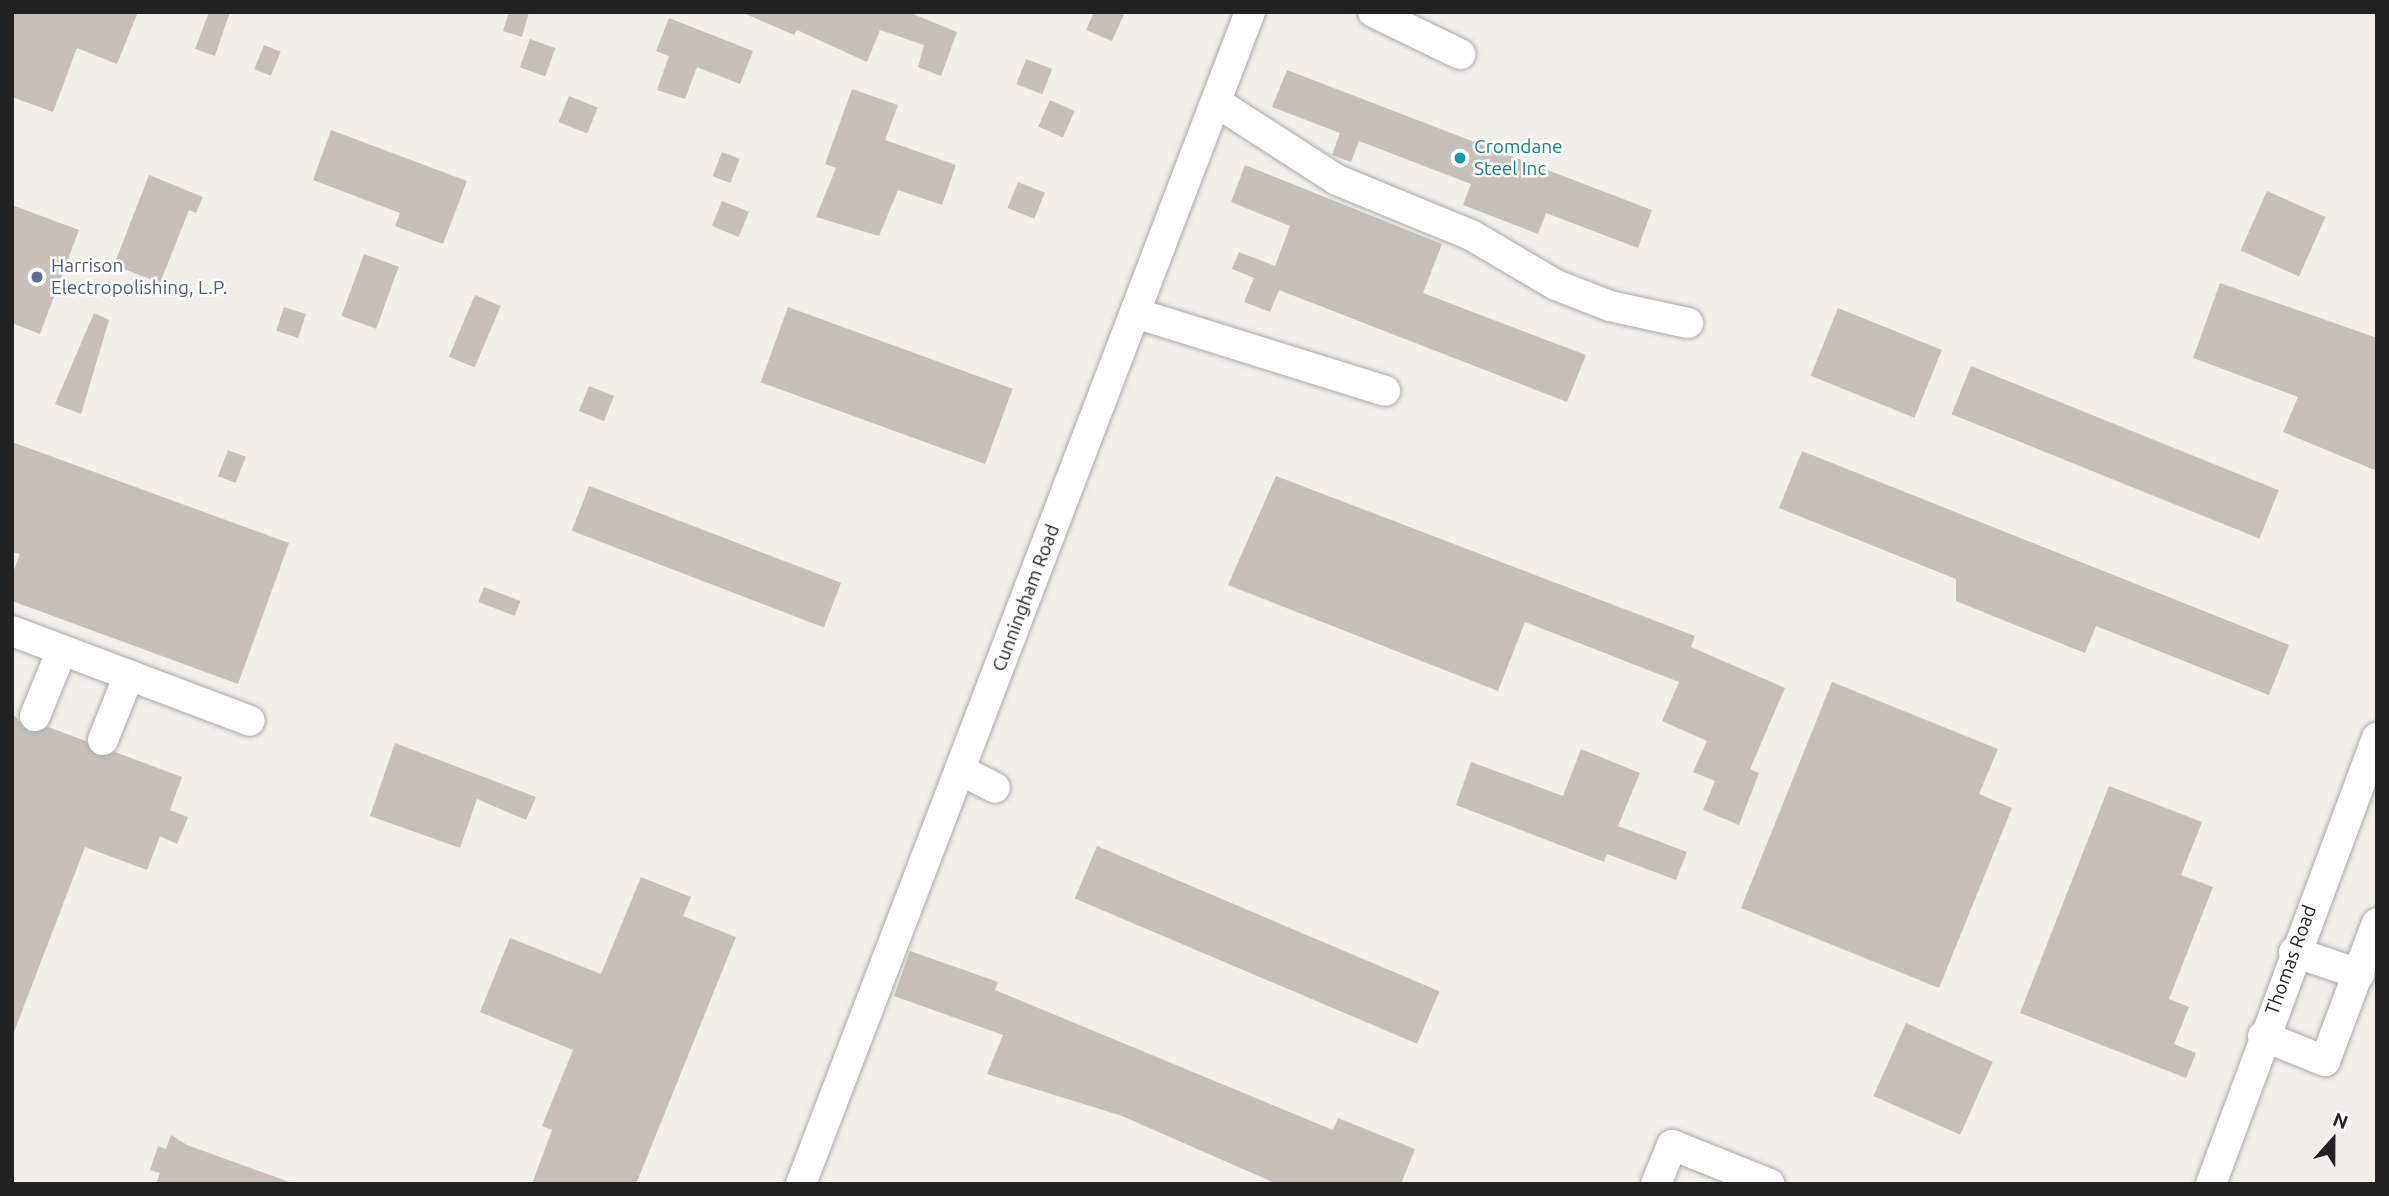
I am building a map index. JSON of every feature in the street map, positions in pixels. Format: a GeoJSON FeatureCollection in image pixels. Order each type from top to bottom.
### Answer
{"type":"FeatureCollection","features":[{"type":"Feature","properties":{"kind":"street","name":"Cunningham Road"},"geometry":{"type":"LineString","coordinates":[[801,1184],[1250,12]]}},
{"type":"Feature","properties":{"kind":"street"},"geometry":{"type":"LineString","coordinates":[[1373,12],[1460,54]]}},
{"type":"Feature","properties":{"kind":"street"},"geometry":{"type":"LineString","coordinates":[[1216,102],[1337,180],[1471,235],[1556,285],[1610,306],[1688,323]]}},
{"type":"Feature","properties":{"kind":"street"},"geometry":{"type":"LineString","coordinates":[[1135,313],[1385,391]]}},
{"type":"Feature","properties":{"kind":"street"},"geometry":{"type":"LineString","coordinates":[[12,631],[250,721]]}},
{"type":"Feature","properties":{"kind":"street"},"geometry":{"type":"LineString","coordinates":[[35,716],[62,650]]}},
{"type":"Feature","properties":{"kind":"street"},"geometry":{"type":"LineString","coordinates":[[103,740],[129,675]]}},
{"type":"Feature","properties":{"kind":"street","name":"Thomas Road"},"geometry":{"type":"LineString","coordinates":[[2211,1184],[2294,951],[2368,783],[2377,738]]}},
{"type":"Feature","properties":{"kind":"street"},"geometry":{"type":"LineString","coordinates":[[960,770],[995,788]]}},
{"type":"Feature","properties":{"kind":"street"},"geometry":{"type":"LineString","coordinates":[[2263,1036],[2325,1061],[2377,923]]}},
{"type":"Feature","properties":{"kind":"street"},"geometry":{"type":"LineString","coordinates":[[2294,951],[2359,974]]}},
{"type":"Feature","properties":{"kind":"street"},"geometry":{"type":"LineString","coordinates":[[1656,1184],[1672,1145],[1770,1184]]}},
{"type":"Feature","properties":{"kind":"building"},"geometry":{"type":"Polygon","coordinates":[[[12,12],[138,12],[117,64],[77,48],[53,112],[12,97],[12,12]]]}},
{"type":"Feature","properties":{"kind":"building"},"geometry":{"type":"Polygon","coordinates":[[[209,12],[230,12],[215,56],[195,49],[209,12]]]}},
{"type":"Feature","properties":{"kind":"building"},"geometry":{"type":"Polygon","coordinates":[[[509,12],[529,12],[522,37],[503,31],[509,12]]]}},
{"type":"Feature","properties":{"kind":"building"},"geometry":{"type":"Polygon","coordinates":[[[741,12],[908,12],[957,32],[941,76],[918,67],[924,45],[880,30],[867,62],[797,30],[794,35],[741,12]]]}},
{"type":"Feature","properties":{"kind":"building"},"geometry":{"type":"Polygon","coordinates":[[[1094,12],[1125,12],[1112,41],[1086,30],[1094,12]]]}},
{"type":"Feature","properties":{"kind":"building"},"geometry":{"type":"Polygon","coordinates":[[[669,18],[753,51],[740,84],[697,67],[685,99],[657,90],[669,56],[656,51],[669,18]]]}},
{"type":"Feature","properties":{"kind":"building"},"geometry":{"type":"Polygon","coordinates":[[[530,39],[555,48],[545,76],[520,67],[530,39]]]}},
{"type":"Feature","properties":{"kind":"building"},"geometry":{"type":"Polygon","coordinates":[[[264,45],[281,52],[271,76],[254,69],[264,45]]]}},
{"type":"Feature","properties":{"kind":"building"},"geometry":{"type":"Polygon","coordinates":[[[1026,59],[1052,69],[1042,94],[1016,84],[1026,59]]]}},
{"type":"Feature","properties":{"kind":"building","name":"Cromdane Steel Inc"},"geometry":{"type":"Polygon","coordinates":[[[1287,70],[1652,210],[1638,248],[1546,213],[1538,234],[1463,205],[1471,184],[1359,141],[1351,162],[1332,155],[1340,133],[1272,107],[1287,70]]]}},
{"type":"Feature","properties":{"kind":"building"},"geometry":{"type":"Polygon","coordinates":[[[852,89],[898,105],[885,140],[956,165],[942,205],[898,190],[879,236],[816,217],[836,168],[825,164],[852,89]]]}},
{"type":"Feature","properties":{"kind":"building"},"geometry":{"type":"Polygon","coordinates":[[[569,96],[598,108],[587,134],[559,122],[569,96]]]}},
{"type":"Feature","properties":{"kind":"building"},"geometry":{"type":"Polygon","coordinates":[[[1050,100],[1075,111],[1063,137],[1038,126],[1050,100]]]}},
{"type":"Feature","properties":{"kind":"building"},"geometry":{"type":"Polygon","coordinates":[[[331,130],[467,181],[443,244],[395,226],[400,213],[313,180],[331,130]]]}},
{"type":"Feature","properties":{"kind":"building"},"geometry":{"type":"Polygon","coordinates":[[[722,152],[740,159],[730,183],[713,176],[722,152]]]}},
{"type":"Feature","properties":{"kind":"building"},"geometry":{"type":"Polygon","coordinates":[[[1245,165],[1442,244],[1423,293],[1586,355],[1567,402],[1279,290],[1270,312],[1244,302],[1254,278],[1232,269],[1239,252],[1275,266],[1290,226],[1231,202],[1245,165]]]}},
{"type":"Feature","properties":{"kind":"building"},"geometry":{"type":"Polygon","coordinates":[[[149,175],[203,197],[196,213],[189,210],[160,283],[114,265],[149,175]]]}},
{"type":"Feature","properties":{"kind":"building"},"geometry":{"type":"Polygon","coordinates":[[[1018,182],[1045,193],[1034,219],[1008,208],[1018,182]]]}},
{"type":"Feature","properties":{"kind":"building"},"geometry":{"type":"Polygon","coordinates":[[[2267,191],[2325,217],[2299,276],[2241,250],[2267,191]]]}},
{"type":"Feature","properties":{"kind":"building"},"geometry":{"type":"Polygon","coordinates":[[[722,201],[749,212],[739,237],[712,226],[722,201]]]}},
{"type":"Feature","properties":{"kind":"building","name":"Harrison Electropolishing, L.P."},"geometry":{"type":"Polygon","coordinates":[[[12,205],[79,230],[40,334],[12,323],[12,205]]]}},
{"type":"Feature","properties":{"kind":"building"},"geometry":{"type":"Polygon","coordinates":[[[364,254],[399,267],[376,329],[341,316],[364,254]]]}},
{"type":"Feature","properties":{"kind":"building"},"geometry":{"type":"Polygon","coordinates":[[[2220,283],[2377,338],[2377,471],[2283,432],[2298,397],[2193,358],[2220,283]]]}},
{"type":"Feature","properties":{"kind":"building"},"geometry":{"type":"Polygon","coordinates":[[[475,295],[501,306],[475,368],[449,357],[475,295]]]}},
{"type":"Feature","properties":{"kind":"building"},"geometry":{"type":"Polygon","coordinates":[[[284,307],[306,314],[298,338],[276,331],[284,307]]]}},
{"type":"Feature","properties":{"kind":"building"},"geometry":{"type":"Polygon","coordinates":[[[788,307],[1013,389],[985,464],[761,382],[788,307]]]}},
{"type":"Feature","properties":{"kind":"building"},"geometry":{"type":"Polygon","coordinates":[[[1838,308],[1942,350],[1914,418],[1811,376],[1838,308]]]}},
{"type":"Feature","properties":{"kind":"building"},"geometry":{"type":"Polygon","coordinates":[[[94,313],[109,320],[81,414],[55,404],[94,313]]]}},
{"type":"Feature","properties":{"kind":"building"},"geometry":{"type":"Polygon","coordinates":[[[1971,366],[2279,490],[2259,539],[1952,414],[1971,366]]]}},
{"type":"Feature","properties":{"kind":"building"},"geometry":{"type":"Polygon","coordinates":[[[589,386],[614,396],[604,421],[579,411],[589,386]]]}},
{"type":"Feature","properties":{"kind":"building"},"geometry":{"type":"Polygon","coordinates":[[[12,442],[289,543],[238,684],[12,601],[12,575],[20,554],[12,552],[12,442]]]}},
{"type":"Feature","properties":{"kind":"building"},"geometry":{"type":"Polygon","coordinates":[[[228,450],[246,457],[236,483],[218,476],[228,450]]]}},
{"type":"Feature","properties":{"kind":"building"},"geometry":{"type":"Polygon","coordinates":[[[1802,451],[2289,645],[2269,695],[2096,626],[2085,653],[1956,601],[1956,579],[1779,508],[1802,451]]]}},
{"type":"Feature","properties":{"kind":"building"},"geometry":{"type":"Polygon","coordinates":[[[1276,476],[1695,636],[1691,647],[1785,688],[1750,769],[1759,773],[1739,825],[1703,810],[1715,781],[1693,772],[1707,741],[1662,721],[1679,682],[1525,622],[1498,691],[1228,585],[1276,476]]]}},
{"type":"Feature","properties":{"kind":"building"},"geometry":{"type":"Polygon","coordinates":[[[589,486],[841,583],[824,628],[572,531],[589,486]]]}},
{"type":"Feature","properties":{"kind":"building"},"geometry":{"type":"Polygon","coordinates":[[[484,587],[520,601],[515,616],[478,602],[484,587]]]}},
{"type":"Feature","properties":{"kind":"building"},"geometry":{"type":"Polygon","coordinates":[[[1832,682],[1998,749],[1979,794],[2012,808],[1939,988],[1741,908],[1832,682]]]}},
{"type":"Feature","properties":{"kind":"building"},"geometry":{"type":"Polygon","coordinates":[[[12,713],[29,732],[48,727],[86,741],[97,756],[115,752],[182,777],[170,810],[188,817],[177,844],[160,836],[147,870],[85,847],[14,1032],[12,713]]]}},
{"type":"Feature","properties":{"kind":"building"},"geometry":{"type":"Polygon","coordinates":[[[395,743],[536,797],[526,820],[477,799],[460,848],[370,816],[395,743]]]}},
{"type":"Feature","properties":{"kind":"building"},"geometry":{"type":"Polygon","coordinates":[[[1581,749],[1640,773],[1618,826],[1687,852],[1676,880],[1607,854],[1604,862],[1456,805],[1471,762],[1563,796],[1581,749]]]}},
{"type":"Feature","properties":{"kind":"building"},"geometry":{"type":"Polygon","coordinates":[[[2109,786],[2202,822],[2181,875],[2213,887],[2169,999],[2189,1007],[2174,1044],[2196,1053],[2186,1078],[2020,1013],[2109,786]]]}},
{"type":"Feature","properties":{"kind":"building"},"geometry":{"type":"Polygon","coordinates":[[[1097,846],[1439,991],[1417,1044],[1075,898],[1097,846]]]}},
{"type":"Feature","properties":{"kind":"building"},"geometry":{"type":"Polygon","coordinates":[[[641,877],[691,897],[683,916],[736,937],[636,1184],[532,1184],[552,1130],[542,1126],[573,1050],[480,1012],[510,938],[601,974],[641,877]]]}},
{"type":"Feature","properties":{"kind":"building"},"geometry":{"type":"Polygon","coordinates":[[[910,951],[998,982],[995,990],[1333,1130],[1338,1118],[1415,1149],[1401,1184],[1277,1184],[1122,1116],[987,1074],[1003,1035],[894,996],[910,951]]]}},
{"type":"Feature","properties":{"kind":"building"},"geometry":{"type":"Polygon","coordinates":[[[1906,1023],[1993,1062],[1960,1135],[1873,1096],[1906,1023]]]}},
{"type":"Feature","properties":{"kind":"building"},"geometry":{"type":"Polygon","coordinates":[[[171,1135],[187,1145],[295,1184],[156,1184],[160,1173],[150,1170],[158,1146],[166,1149],[171,1135]]]}},
{"type":"Feature","properties":{"kind":"place","name":"Cromdane Steel Inc"},"geometry":{"type":"Point","coordinates":[1460,158]}},
{"type":"Feature","properties":{"kind":"place","name":"Harrison Electropolishing, L.P."},"geometry":{"type":"Point","coordinates":[37,277]}}]}
